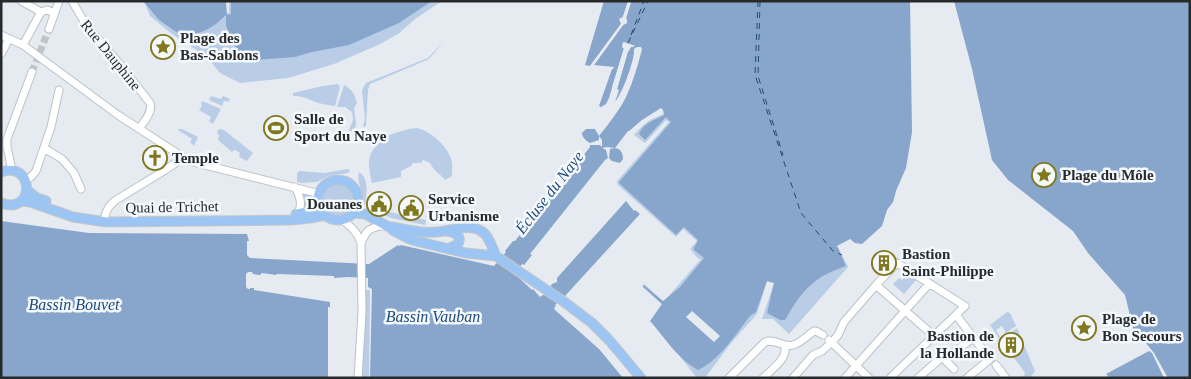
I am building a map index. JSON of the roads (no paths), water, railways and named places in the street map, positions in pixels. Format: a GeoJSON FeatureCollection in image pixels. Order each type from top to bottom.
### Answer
{"type":"FeatureCollection","features":[{"type":"Feature","properties":{"kind":"main road"},"geometry":{"type":"LineString","coordinates":[[1,203],[12,205],[21,201],[27,190],[25,180],[21,175],[4,171]]}},
{"type":"Feature","properties":{"kind":"main road"},"geometry":{"type":"LineString","coordinates":[[352,214],[358,204],[358,198],[353,187],[338,180],[326,184],[319,198],[320,207],[325,215],[333,219],[341,219],[352,214],[365,214]]}},
{"type":"Feature","properties":{"kind":"main road","name":"Quai de Trichet"},"geometry":{"type":"LineString","coordinates":[[27,190],[37,198],[71,210],[105,216],[304,214],[310,211],[319,198]]}},
{"type":"Feature","properties":{"kind":"main road","name":"Quai de Trichet"},"geometry":{"type":"LineString","coordinates":[[21,201],[30,202],[73,217],[106,222],[291,220],[325,215]]}},
{"type":"Feature","properties":{"kind":"main road"},"geometry":{"type":"LineString","coordinates":[[358,204],[365,214],[409,239],[466,253],[493,253]]}},
{"type":"Feature","properties":{"kind":"main road"},"geometry":{"type":"LineString","coordinates":[[387,226],[424,232],[447,231],[465,227],[479,230],[486,235],[493,253],[563,301],[600,330],[641,378]]}},
{"type":"Feature","properties":{"kind":"main road"},"geometry":{"type":"LineString","coordinates":[[447,231],[457,234],[459,240],[458,244],[448,249]]}},
{"type":"Feature","properties":{"kind":"street"},"geometry":{"type":"LineString","coordinates":[[21,1],[41,12]]}},
{"type":"Feature","properties":{"kind":"street"},"geometry":{"type":"LineString","coordinates":[[49,29],[59,1]]}},
{"type":"Feature","properties":{"kind":"street","name":"Rue Dauphine"},"geometry":{"type":"LineString","coordinates":[[72,1],[86,25],[150,103],[151,111],[140,128]]}},
{"type":"Feature","properties":{"kind":"street"},"geometry":{"type":"LineString","coordinates":[[23,45],[41,12],[47,10],[55,12]]}},
{"type":"Feature","properties":{"kind":"street"},"geometry":{"type":"LineString","coordinates":[[1,34],[23,45],[118,115],[183,158],[296,187],[319,198]]}},
{"type":"Feature","properties":{"kind":"street"},"geometry":{"type":"LineString","coordinates":[[1,54],[9,38]]}},
{"type":"Feature","properties":{"kind":"street"},"geometry":{"type":"LineString","coordinates":[[4,171],[4,150],[8,134],[32,72]]}},
{"type":"Feature","properties":{"kind":"street"},"geometry":{"type":"LineString","coordinates":[[25,180],[35,173],[51,127],[59,90]]}},
{"type":"Feature","properties":{"kind":"street"},"geometry":{"type":"LineString","coordinates":[[44,148],[62,158],[75,176],[81,189]]}},
{"type":"Feature","properties":{"kind":"street"},"geometry":{"type":"LineString","coordinates":[[105,216],[106,210],[116,200],[183,158]]}},
{"type":"Feature","properties":{"kind":"street"},"geometry":{"type":"LineString","coordinates":[[296,187],[300,201],[299,211],[296,214]]}},
{"type":"Feature","properties":{"kind":"street"},"geometry":{"type":"LineString","coordinates":[[351,226],[352,214]]}},
{"type":"Feature","properties":{"kind":"street"},"geometry":{"type":"LineString","coordinates":[[341,219],[351,226],[361,240],[362,312],[358,378]]}},
{"type":"Feature","properties":{"kind":"street"},"geometry":{"type":"LineString","coordinates":[[361,245],[365,235],[371,228],[387,226]]}},
{"type":"Feature","properties":{"kind":"street"},"geometry":{"type":"LineString","coordinates":[[793,378],[813,355],[822,351],[828,339],[838,335],[844,322],[876,285],[899,263],[965,306],[890,378]]}},
{"type":"Feature","properties":{"kind":"street"},"geometry":{"type":"LineString","coordinates":[[845,378],[929,284]]}},
{"type":"Feature","properties":{"kind":"street"},"geometry":{"type":"LineString","coordinates":[[876,285],[934,336]]}},
{"type":"Feature","properties":{"kind":"street"},"geometry":{"type":"LineString","coordinates":[[956,315],[990,359],[970,377]]}},
{"type":"Feature","properties":{"kind":"street"},"geometry":{"type":"LineString","coordinates":[[729,378],[765,342],[772,341],[792,346],[816,331],[828,339],[869,378]]}},
{"type":"Feature","properties":{"kind":"street"},"geometry":{"type":"LineString","coordinates":[[918,378],[945,356],[949,356],[973,338]]}},
{"type":"Feature","properties":{"kind":"street"},"geometry":{"type":"LineString","coordinates":[[763,378],[784,356],[786,352],[784,345]]}},
{"type":"Feature","properties":{"kind":"street"},"geometry":{"type":"LineString","coordinates":[[945,356],[954,370]]}},
{"type":"Feature","properties":{"kind":"street"},"geometry":{"type":"LineString","coordinates":[[996,364],[1006,378]]}},
{"type":"Feature","properties":{"kind":"water"},"geometry":{"type":"Polygon","coordinates":[[[143,1],[226,1],[227,15],[231,14],[231,1],[432,1],[399,23],[349,45],[295,57],[255,60],[242,57],[236,49],[226,26],[226,15],[206,30],[182,36],[159,20],[143,1]]]}},
{"type":"Feature","properties":{"kind":"water"},"geometry":{"type":"Polygon","coordinates":[[[604,1],[628,1],[621,18],[621,24],[590,66],[585,65],[604,1]]]}},
{"type":"Feature","properties":{"kind":"water"},"geometry":{"type":"Polygon","coordinates":[[[910,1],[912,132],[906,168],[882,226],[862,244],[855,243],[850,239],[837,246],[846,266],[827,274],[807,289],[793,306],[785,320],[780,320],[767,313],[774,283],[767,281],[756,312],[750,316],[720,354],[698,370],[677,354],[650,321],[662,304],[643,287],[644,285],[663,301],[680,287],[704,258],[694,250],[698,240],[684,227],[676,235],[619,182],[671,122],[666,117],[645,140],[639,134],[646,124],[664,115],[661,108],[628,131],[615,148],[602,148],[606,150],[608,158],[530,254],[532,255],[524,265],[522,264],[515,273],[540,297],[545,295],[552,284],[557,282],[557,278],[626,201],[634,211],[640,214],[554,308],[599,349],[623,378],[370,378],[372,289],[368,287],[368,278],[334,278],[334,276],[262,273],[260,275],[248,272],[246,274],[246,287],[248,289],[254,288],[254,290],[330,302],[330,307],[328,307],[328,378],[1,378],[1,221],[89,233],[247,234],[249,241],[247,241],[247,255],[250,258],[369,264],[398,245],[401,245],[494,266],[590,145],[600,145],[602,147],[602,140],[599,136],[626,97],[642,49],[637,47],[634,49],[628,77],[615,102],[628,51],[631,47],[635,46],[624,42],[624,48],[609,98],[606,104],[601,107],[599,106],[614,67],[594,65],[623,25],[627,23],[626,18],[631,2],[910,1]]]}},
{"type":"Feature","properties":{"kind":"water","name":"Plage du Môle"},"geometry":{"type":"Polygon","coordinates":[[[954,1],[1190,1],[1190,378],[1168,378],[1154,353],[1134,332],[1125,295],[1088,253],[1073,231],[1008,180],[992,160],[972,69],[954,1]]]}},
{"type":"Feature","properties":{"kind":"water"},"geometry":{"type":"Polygon","coordinates":[[[586,129],[595,129],[599,140],[590,143],[587,141],[582,133],[586,129]]]}},
{"type":"Feature","properties":{"kind":"water"},"geometry":{"type":"Polygon","coordinates":[[[610,149],[619,149],[622,153],[623,159],[620,163],[609,158],[610,149]]]}},
{"type":"Feature","properties":{"kind":"water"},"geometry":{"type":"Polygon","coordinates":[[[1149,351],[1152,353],[1164,378],[1110,378],[1106,374],[1149,351]]]}},
{"type":"Feature","properties":{"kind":"tunnel"},"geometry":{"type":"LineString","coordinates":[[32,72],[49,29]]}},
{"type":"Feature","properties":{"kind":"place","name":"Plage des Bas-Sablons"},"geometry":{"type":"Point","coordinates":[163,47]}},
{"type":"Feature","properties":{"kind":"place","name":"Salle de Sport du Naye"},"geometry":{"type":"Point","coordinates":[276,128]}},
{"type":"Feature","properties":{"kind":"place","name":"Temple"},"geometry":{"type":"Point","coordinates":[155,158]}},
{"type":"Feature","properties":{"kind":"place","name":"Plage du Môle"},"geometry":{"type":"Point","coordinates":[1044,175]}},
{"type":"Feature","properties":{"kind":"place","name":"Douanes"},"geometry":{"type":"Point","coordinates":[379,204]}},
{"type":"Feature","properties":{"kind":"place","name":"Service Urbanisme"},"geometry":{"type":"Point","coordinates":[411,208]}},
{"type":"Feature","properties":{"kind":"place","name":"Bastion Saint-Philippe"},"geometry":{"type":"Point","coordinates":[884,263]}},
{"type":"Feature","properties":{"kind":"place","name":"Plage de Bon Secours"},"geometry":{"type":"Point","coordinates":[1084,328]}},
{"type":"Feature","properties":{"kind":"place","name":"Bastion de la Hollande"},"geometry":{"type":"Point","coordinates":[1011,345]}},
{"type":"Feature","properties":{"kind":"water label","name":"Écluse du Naye"},"geometry":{"type":"Point","coordinates":[549,192]}},
{"type":"Feature","properties":{"kind":"water label","name":"Bassin Bouvet"},"geometry":{"type":"Point","coordinates":[74,304]}},
{"type":"Feature","properties":{"kind":"water label","name":"Bassin Vauban"},"geometry":{"type":"Point","coordinates":[433,316]}}]}
